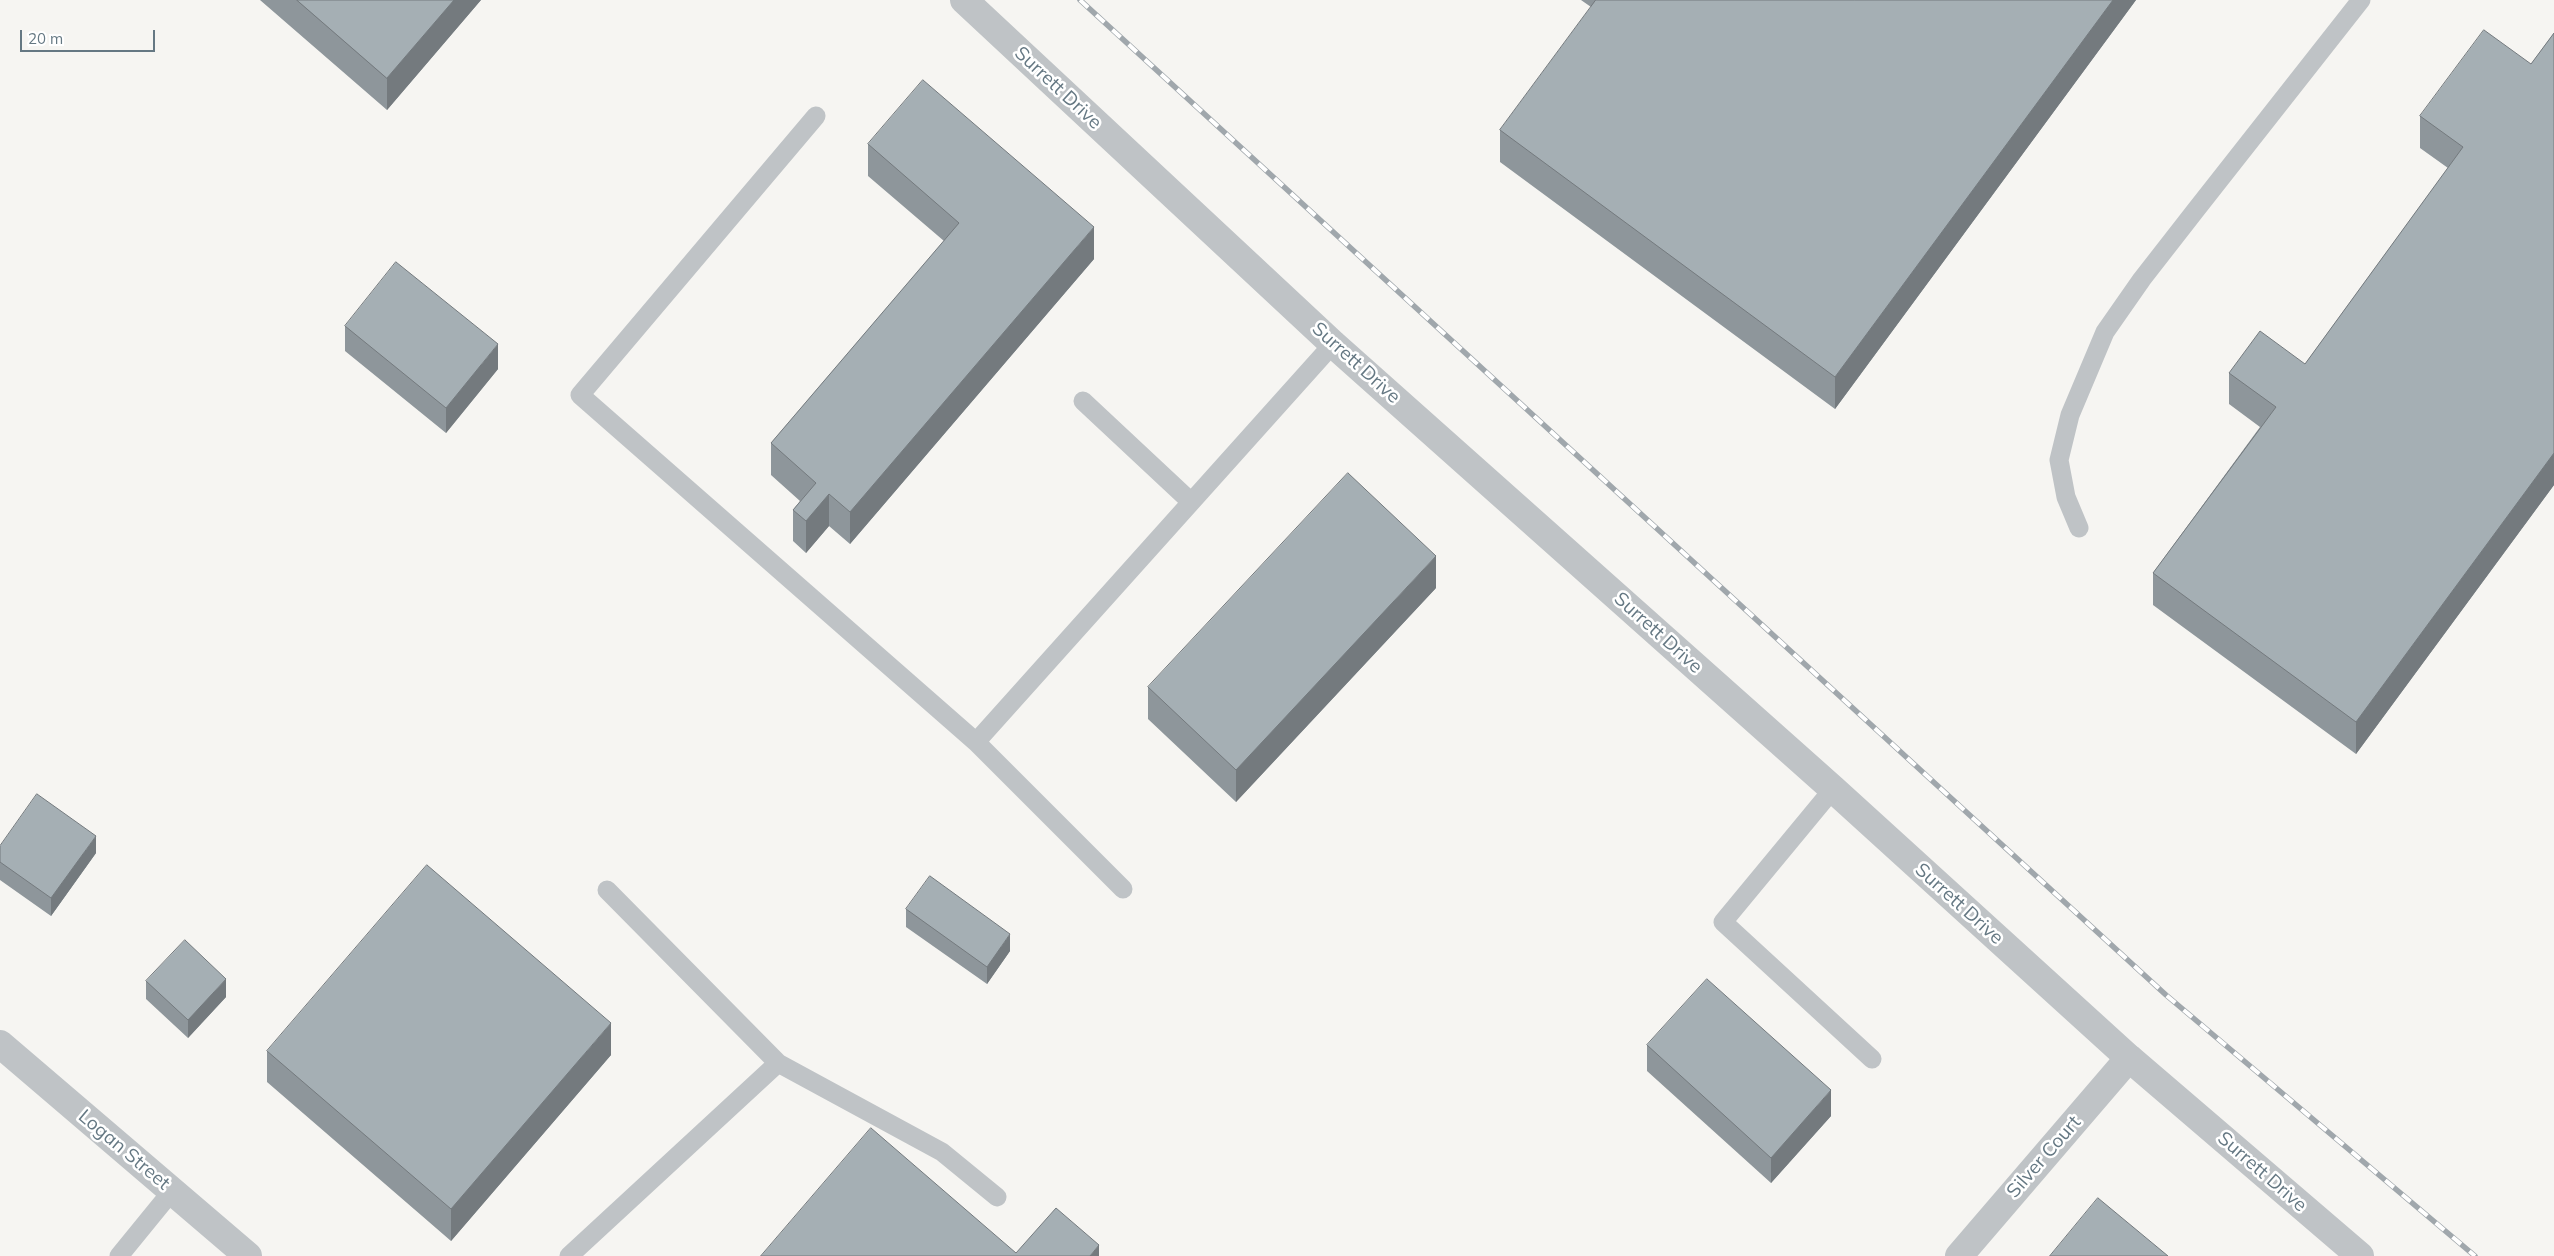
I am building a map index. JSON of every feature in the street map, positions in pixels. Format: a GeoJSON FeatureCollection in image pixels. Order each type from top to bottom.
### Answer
{"type":"FeatureCollection","features":[{"type":"Feature","properties":{"kind":"street","name":"Surrett Drive"},"geometry":{"type":"LineString","coordinates":[[964,0],[1333,344],[1833,790],[2129,1058],[2360,1256]]}},
{"type":"Feature","properties":{"kind":"street","name":"Logan Street"},"geometry":{"type":"LineString","coordinates":[[0,1044],[248,1256]]}},
{"type":"Feature","properties":{"kind":"street","name":"Silver Court"},"geometry":{"type":"LineString","coordinates":[[1959,1256],[2129,1058]]}},
{"type":"Feature","properties":{"kind":"lane"},"geometry":{"type":"LineString","coordinates":[[2079,528],[2066,497],[2060,460],[2070,415],[2105,332],[2189,218],[2361,0]]}},
{"type":"Feature","properties":{"kind":"lane"},"geometry":{"type":"LineString","coordinates":[[816,116],[580,395],[976,742],[1123,888]]}},
{"type":"Feature","properties":{"kind":"lane"},"geometry":{"type":"LineString","coordinates":[[976,742],[1190,501],[1333,344]]}},
{"type":"Feature","properties":{"kind":"lane"},"geometry":{"type":"LineString","coordinates":[[1083,401],[1190,501]]}},
{"type":"Feature","properties":{"kind":"lane"},"geometry":{"type":"LineString","coordinates":[[1833,790],[1723,922],[1872,1060]]}},
{"type":"Feature","properties":{"kind":"lane"},"geometry":{"type":"LineString","coordinates":[[607,890],[778,1063],[942,1152],[997,1198]]}},
{"type":"Feature","properties":{"kind":"lane"},"geometry":{"type":"LineString","coordinates":[[569,1256],[778,1063]]}},
{"type":"Feature","properties":{"kind":"lane"},"geometry":{"type":"LineString","coordinates":[[119,1256],[172,1191]]}},
{"type":"Feature","properties":{"kind":"building"},"geometry":{"type":"Polygon","coordinates":[[[297,0],[454,0],[387,78],[297,0]]]}},
{"type":"Feature","properties":{"kind":"building"},"geometry":{"type":"Polygon","coordinates":[[[1596,0],[2113,0],[1835,377],[1500,130],[1596,0]]]}},
{"type":"Feature","properties":{"kind":"building"},"geometry":{"type":"Polygon","coordinates":[[[2484,30],[2531,64],[2554,33],[2554,453],[2356,722],[2153,573],[2276,407],[2229,373],[2260,331],[2305,364],[2463,147],[2420,116],[2484,30]]]}},
{"type":"Feature","properties":{"kind":"building"},"geometry":{"type":"Polygon","coordinates":[[[923,80],[1094,227],[850,512],[829,494],[806,521],[793,510],[816,483],[771,443],[959,223],[868,144],[923,80]]]}},
{"type":"Feature","properties":{"kind":"building"},"geometry":{"type":"Polygon","coordinates":[[[396,262],[498,344],[446,408],[345,326],[396,262]]]}},
{"type":"Feature","properties":{"kind":"building"},"geometry":{"type":"Polygon","coordinates":[[[1348,473],[1436,556],[1236,770],[1148,687],[1348,473]]]}},
{"type":"Feature","properties":{"kind":"building"},"geometry":{"type":"Polygon","coordinates":[[[37,794],[96,836],[51,898],[0,862],[0,846],[37,794]]]}},
{"type":"Feature","properties":{"kind":"building"},"geometry":{"type":"Polygon","coordinates":[[[427,865],[611,1023],[451,1209],[267,1051],[427,865]]]}},
{"type":"Feature","properties":{"kind":"building"},"geometry":{"type":"Polygon","coordinates":[[[930,876],[1010,934],[987,967],[906,909],[930,876]]]}},
{"type":"Feature","properties":{"kind":"building"},"geometry":{"type":"Polygon","coordinates":[[[185,940],[226,979],[188,1020],[146,981],[185,940]]]}},
{"type":"Feature","properties":{"kind":"building"},"geometry":{"type":"Polygon","coordinates":[[[1707,979],[1831,1090],[1771,1158],[1647,1045],[1707,979]]]}},
{"type":"Feature","properties":{"kind":"building"},"geometry":{"type":"Polygon","coordinates":[[[871,1128],[1016,1253],[1056,1208],[1099,1245],[1090,1256],[761,1256],[871,1128]]]}},
{"type":"Feature","properties":{"kind":"building"},"geometry":{"type":"Polygon","coordinates":[[[2098,1198],[2168,1256],[2050,1256],[2098,1198]]]}},
{"type":"Feature","properties":{"kind":"railway"},"geometry":{"type":"LineString","coordinates":[[1080,0],[2166,995],[2475,1256]]}}]}
